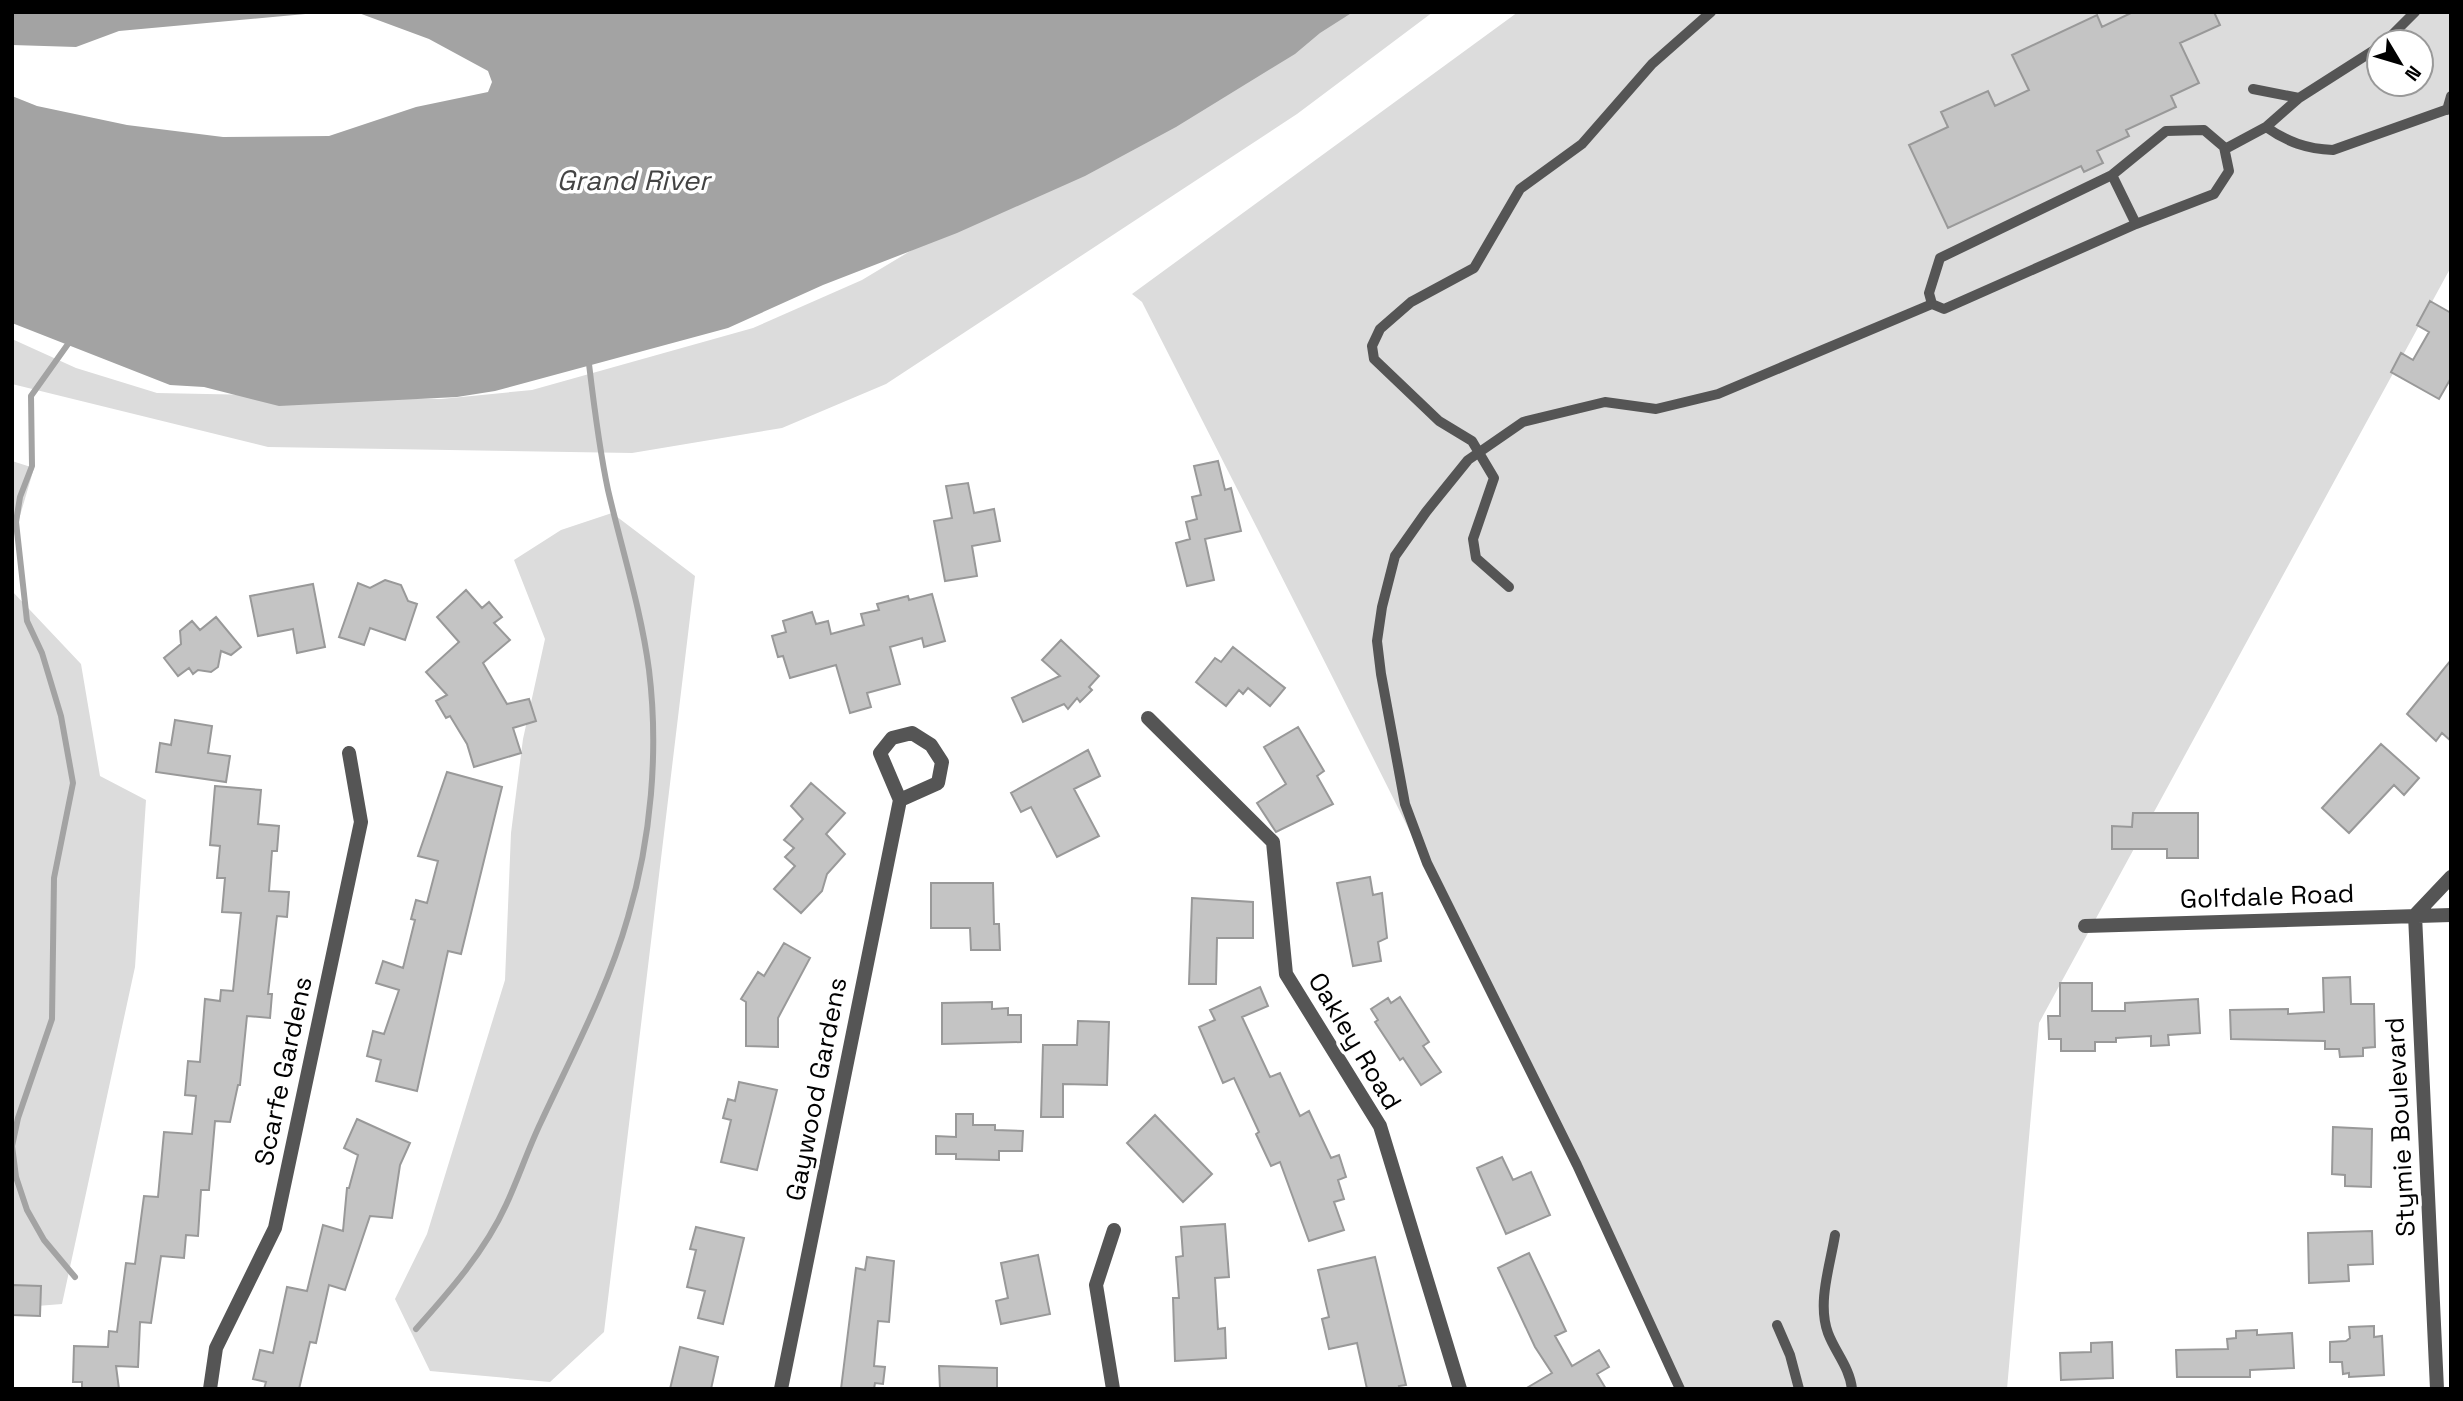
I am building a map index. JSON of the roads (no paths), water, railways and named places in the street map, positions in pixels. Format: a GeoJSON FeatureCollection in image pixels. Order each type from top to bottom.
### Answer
{"type":"FeatureCollection","features":[{"type":"Feature","properties":{"kind":"street","name":"Oakley Road"},"geometry":{"type":"LineString","coordinates":[[1148,718],[1273,842],[1286,974],[1380,1126],[1460,1389]]}},
{"type":"Feature","properties":{"kind":"street"},"geometry":{"type":"LineString","coordinates":[[912,733],[931,745],[942,762],[938,783],[900,800],[880,753],[892,738],[912,733]]}},
{"type":"Feature","properties":{"kind":"street","name":"Scarfe Gardens"},"geometry":{"type":"LineString","coordinates":[[210,1389],[216,1348],[275,1228],[361,822],[349,753]]}},
{"type":"Feature","properties":{"kind":"street","name":"Gaywood Gardens"},"geometry":{"type":"LineString","coordinates":[[781,1389],[900,800]]}},
{"type":"Feature","properties":{"kind":"street"},"geometry":{"type":"LineString","coordinates":[[2414,915],[2451,877]]}},
{"type":"Feature","properties":{"kind":"street","name":"Stymie Boulevard"},"geometry":{"type":"LineString","coordinates":[[2414,915],[2437,1389]]}},
{"type":"Feature","properties":{"kind":"street","name":"Golfdale Road"},"geometry":{"type":"LineString","coordinates":[[2085,926],[2451,915]]}},
{"type":"Feature","properties":{"kind":"street"},"geometry":{"type":"LineString","coordinates":[[1113,1389],[1096,1285],[1114,1230]]}},
{"type":"Feature","properties":{"kind":"lane"},"geometry":{"type":"LineString","coordinates":[[1509,587],[1476,558],[1473,539],[1494,478],[1480,452],[1472,441],[1439,421],[1418,399],[1384,372],[1374,359],[1372,346],[1380,329],[1411,302],[1474,268],[1520,189],[1582,144],[1652,64],[1711,12]]}},
{"type":"Feature","properties":{"kind":"lane"},"geometry":{"type":"LineString","coordinates":[[2399,28],[2415,12]]}},
{"type":"Feature","properties":{"kind":"lane"},"geometry":{"type":"LineString","coordinates":[[2225,149],[2266,127],[2299,98],[2365,54]]}},
{"type":"Feature","properties":{"kind":"lane"},"geometry":{"type":"LineString","coordinates":[[2253,89],[2299,98]]}},
{"type":"Feature","properties":{"kind":"lane"},"geometry":{"type":"LineString","coordinates":[[2266,127],[2293,144],[2315,150],[2333,150],[2449,109],[2451,96]]}},
{"type":"Feature","properties":{"kind":"lane"},"geometry":{"type":"LineString","coordinates":[[1681,1389],[1577,1165],[1427,863],[1405,804],[1377,640],[1382,607],[1395,556],[1468,460],[1523,422],[1605,402],[1656,409],[1718,394],[1932,304],[1944,309],[2136,224],[2214,194],[2229,171],[2225,149],[2204,130],[2166,131],[2112,174],[1941,258],[1929,293],[1932,304]]}},
{"type":"Feature","properties":{"kind":"lane"},"geometry":{"type":"LineString","coordinates":[[2112,174],[2136,224]]}},
{"type":"Feature","properties":{"kind":"lane"},"geometry":{"type":"LineString","coordinates":[[1835,1235],[1823,1309],[1828,1333],[1850,1377],[1852,1389]]}},
{"type":"Feature","properties":{"kind":"lane"},"geometry":{"type":"LineString","coordinates":[[1777,1325],[1790,1354],[1799,1389]]}},
{"type":"Feature","properties":{"kind":"water"},"geometry":{"type":"Polygon","coordinates":[[[12,12],[327,12],[119,31],[76,47],[12,45],[12,12]]]}},
{"type":"Feature","properties":{"kind":"water","name":"Grand River"},"geometry":{"type":"Polygon","coordinates":[[[356,12],[1353,12],[1320,33],[1295,54],[1176,127],[1085,176],[957,233],[823,285],[728,328],[495,391],[457,397],[279,406],[204,387],[170,385],[12,323],[12,96],[37,106],[127,125],[223,137],[329,136],[416,107],[488,92],[492,82],[488,71],[429,39],[356,12]]]}},
{"type":"Feature","properties":{"kind":"waterway"},"geometry":{"type":"LineString","coordinates":[[68,344],[31,396],[32,466],[20,497],[16,522],[27,621],[42,653],[61,716],[73,783],[54,878],[52,1019],[18,1118],[12,1146],[16,1177],[27,1210],[44,1240],[75,1277]]}},
{"type":"Feature","properties":{"kind":"waterway"},"geometry":{"type":"LineString","coordinates":[[416,1329],[477,1254],[506,1205],[536,1132],[610,970],[628,917],[642,857],[653,763],[649,670],[636,602],[605,474],[589,364]]}}]}
